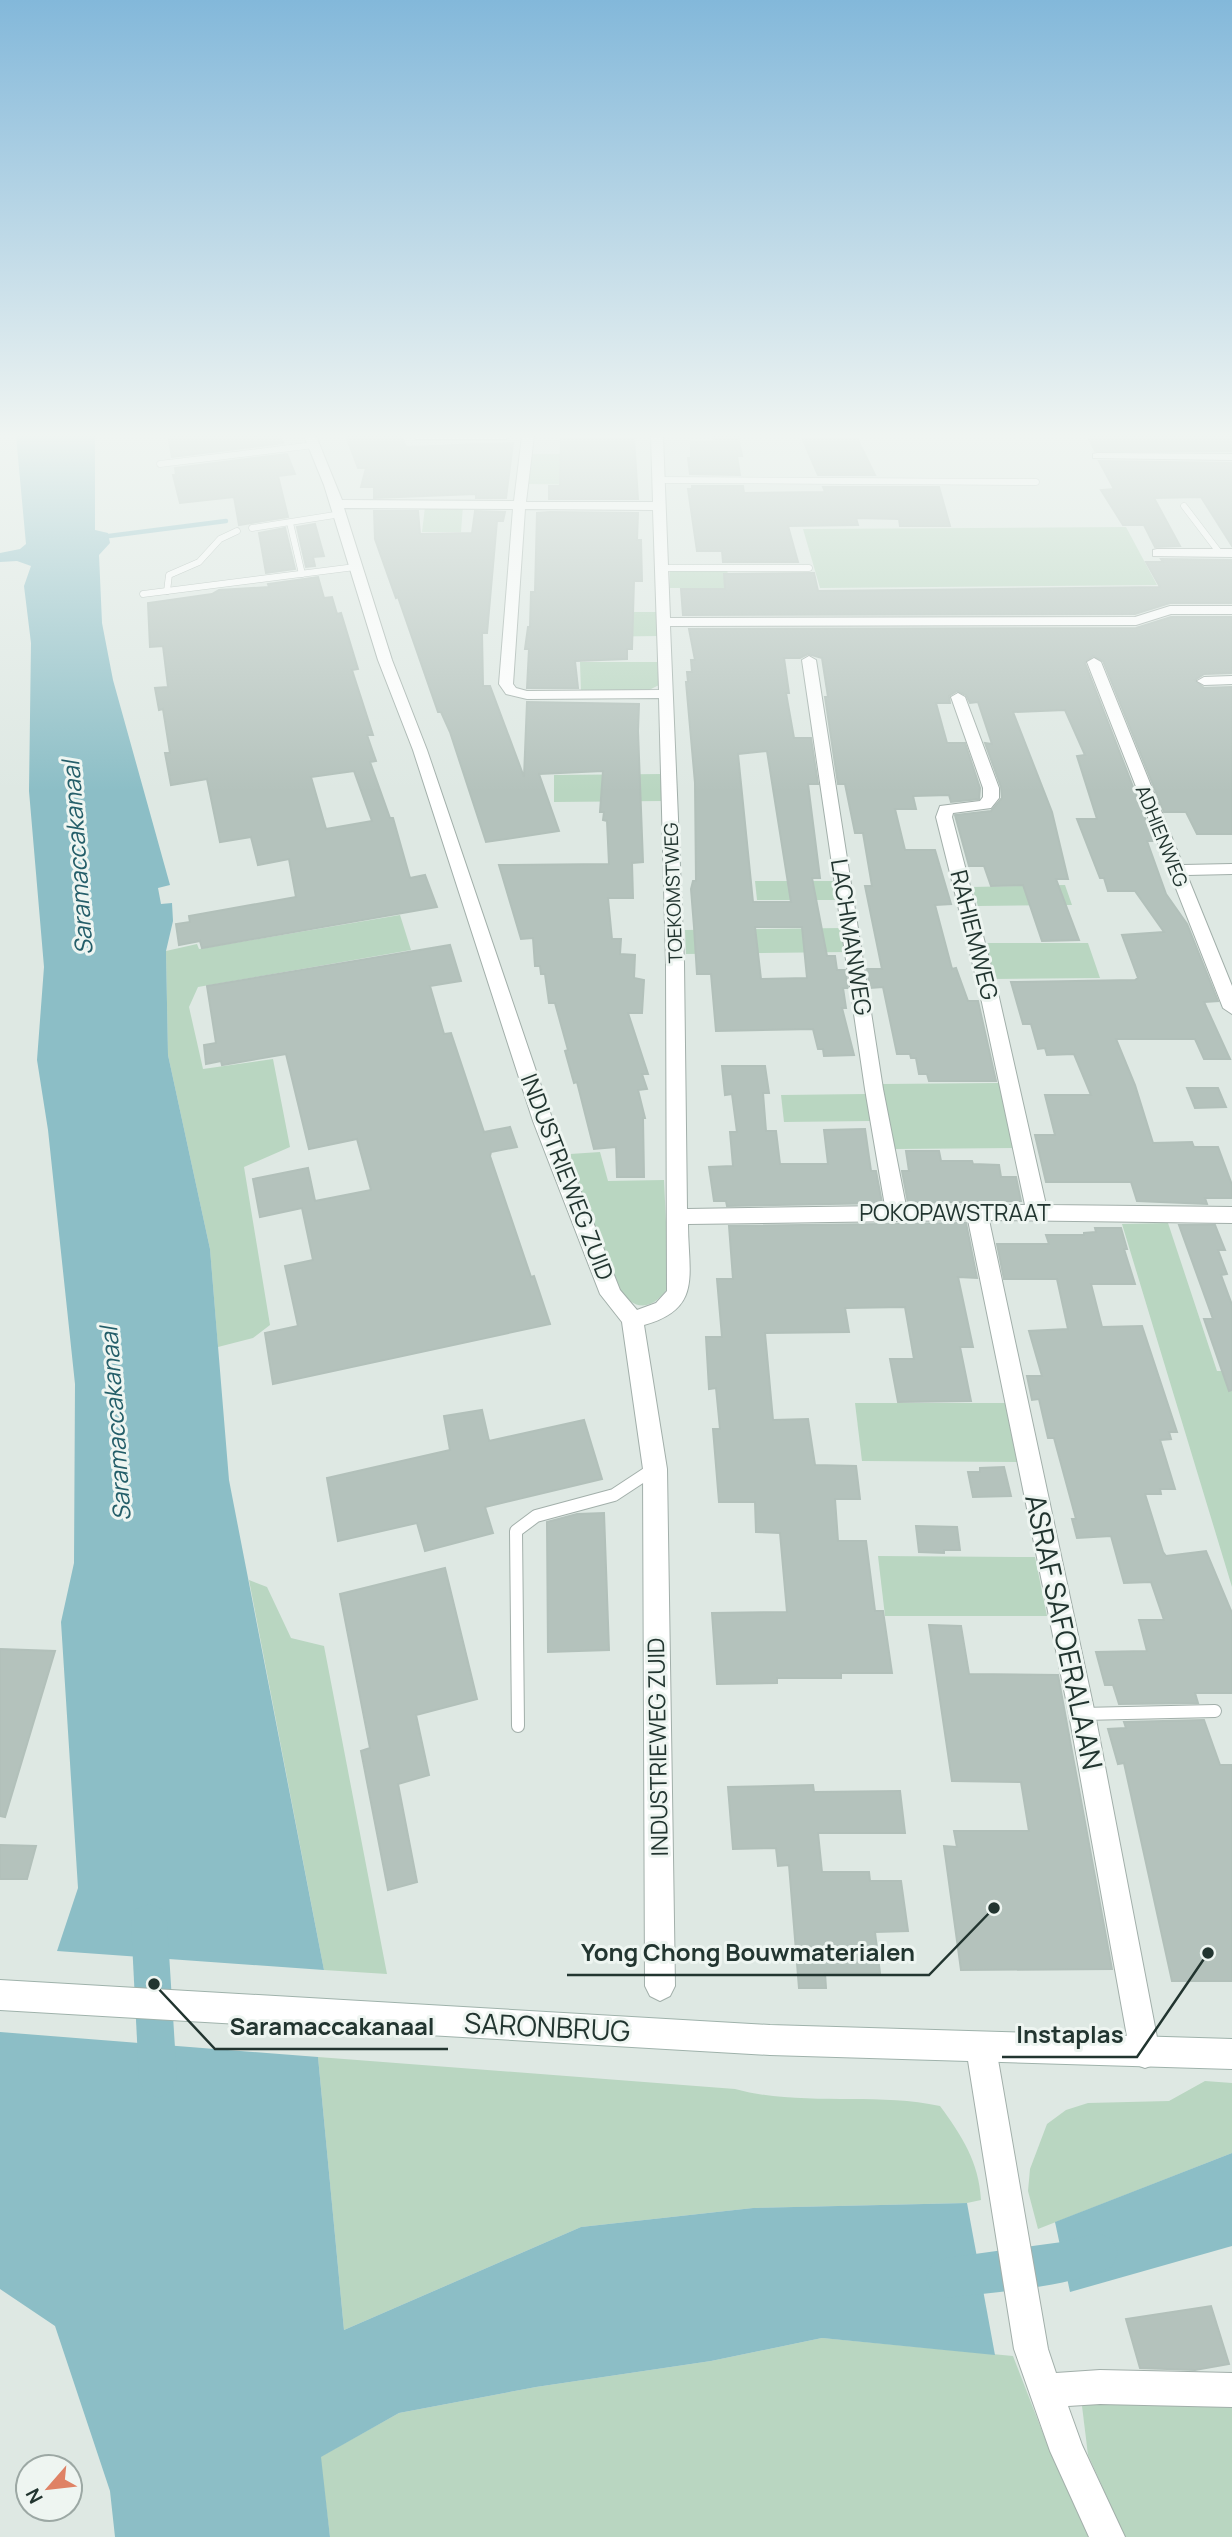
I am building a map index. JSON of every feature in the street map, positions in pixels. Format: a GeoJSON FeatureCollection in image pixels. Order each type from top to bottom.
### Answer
{"type":"FeatureCollection","features":[{"type":"Feature","properties":{"kind":"street","name":"INDUSTRIEWEG ZUID"},"geometry":{"type":"LineString","coordinates":[[352,554],[543,1121],[611,1294],[632,1319],[655,1469],[660,1986]]}},
{"type":"Feature","properties":{"kind":"street"},"geometry":{"type":"LineString","coordinates":[[515,554],[506,684],[511,691],[527,695],[667,694]]}},
{"type":"Feature","properties":{"kind":"street","name":"TOEKOMSTWEG"},"geometry":{"type":"LineString","coordinates":[[632,1319],[655,1316],[672,1303],[678,1293],[675,963],[661,554]]}},
{"type":"Feature","properties":{"kind":"street"},"geometry":{"type":"LineString","coordinates":[[664,622],[1136,621],[1170,610],[1232,610]]}},
{"type":"Feature","properties":{"kind":"street","name":"LACHMANWEG"},"geometry":{"type":"LineString","coordinates":[[809,660],[874,1089],[897,1214]]}},
{"type":"Feature","properties":{"kind":"street","name":"ADHIENWEG"},"geometry":{"type":"LineString","coordinates":[[1094,662],[1232,1009]]}},
{"type":"Feature","properties":{"kind":"street"},"geometry":{"type":"LineString","coordinates":[[1203,681],[1232,680]]}},
{"type":"Feature","properties":{"kind":"street","name":"RAHIEMWEG"},"geometry":{"type":"LineString","coordinates":[[957,697],[991,788],[991,798],[985,805],[946,809],[944,817],[989,993],[1037,1212]]}},
{"type":"Feature","properties":{"kind":"street"},"geometry":{"type":"LineString","coordinates":[[1177,870],[1232,869]]}},
{"type":"Feature","properties":{"kind":"street","name":"POKOPAWSTRAAT"},"geometry":{"type":"LineString","coordinates":[[678,1217],[977,1212],[1232,1215]]}},
{"type":"Feature","properties":{"kind":"street","name":"ASRAF SAFOERALAAN"},"geometry":{"type":"LineString","coordinates":[[977,1212],[1082,1714],[1145,2053]]}},
{"type":"Feature","properties":{"kind":"street","name":"SARONBRUG"},"geometry":{"type":"LineString","coordinates":[[0,1996],[758,2039],[1232,2054]]}},
{"type":"Feature","properties":{"kind":"street"},"geometry":{"type":"LineString","coordinates":[[981,2048],[1031,2348],[1067,2451],[1107,2537]]}},
{"type":"Feature","properties":{"kind":"street"},"geometry":{"type":"LineString","coordinates":[[1046,2391],[1100,2387],[1232,2389]]}},
{"type":"Feature","properties":{"kind":"lane"},"geometry":{"type":"LineString","coordinates":[[167,591],[169,575],[199,562],[206,554]]}},
{"type":"Feature","properties":{"kind":"lane"},"geometry":{"type":"LineString","coordinates":[[297,554],[302,574]]}},
{"type":"Feature","properties":{"kind":"lane"},"geometry":{"type":"LineString","coordinates":[[143,594],[355,567]]}},
{"type":"Feature","properties":{"kind":"lane"},"geometry":{"type":"LineString","coordinates":[[662,568],[809,568]]}},
{"type":"Feature","properties":{"kind":"lane"},"geometry":{"type":"LineString","coordinates":[[518,1726],[516,1531],[536,1516],[614,1495],[655,1469]]}},
{"type":"Feature","properties":{"kind":"lane"},"geometry":{"type":"LineString","coordinates":[[1082,1714],[1215,1711]]}},
{"type":"Feature","properties":{"kind":"green space"},"geometry":{"type":"Polygon","coordinates":[[[810,554],[1141,554],[1157,585],[820,588],[810,554]]]}},
{"type":"Feature","properties":{"kind":"green space"},"geometry":{"type":"Polygon","coordinates":[[[727,569],[730,588],[670,588],[670,570],[727,569]]]}},
{"type":"Feature","properties":{"kind":"green space"},"geometry":{"type":"Polygon","coordinates":[[[582,612],[656,612],[658,636],[582,637],[582,612]]]}},
{"type":"Feature","properties":{"kind":"green space"},"geometry":{"type":"Polygon","coordinates":[[[580,662],[657,662],[659,685],[649,690],[581,692],[580,662]]]}},
{"type":"Feature","properties":{"kind":"green space"},"geometry":{"type":"Polygon","coordinates":[[[661,774],[663,801],[554,802],[554,775],[661,774]]]}},
{"type":"Feature","properties":{"kind":"green space"},"geometry":{"type":"Polygon","coordinates":[[[755,881],[836,881],[839,900],[757,900],[755,881]]]}},
{"type":"Feature","properties":{"kind":"green space"},"geometry":{"type":"Polygon","coordinates":[[[1065,885],[1072,905],[978,906],[972,887],[1065,885]]]}},
{"type":"Feature","properties":{"kind":"green space"},"geometry":{"type":"Polygon","coordinates":[[[400,915],[411,950],[198,987],[189,1007],[203,1069],[273,1059],[290,1147],[244,1167],[270,1325],[253,1338],[218,1347],[210,1249],[168,1055],[166,951],[197,944],[199,949],[400,915]]]}},
{"type":"Feature","properties":{"kind":"green space"},"geometry":{"type":"Polygon","coordinates":[[[842,928],[846,952],[686,954],[685,930],[842,928]]]}},
{"type":"Feature","properties":{"kind":"green space"},"geometry":{"type":"Polygon","coordinates":[[[982,943],[1088,943],[1100,978],[992,979],[982,943]]]}},
{"type":"Feature","properties":{"kind":"green space"},"geometry":{"type":"Polygon","coordinates":[[[999,1083],[1014,1148],[895,1149],[881,1084],[999,1083]]]}},
{"type":"Feature","properties":{"kind":"green space"},"geometry":{"type":"Polygon","coordinates":[[[866,1094],[870,1121],[784,1122],[781,1095],[866,1094]]]}},
{"type":"Feature","properties":{"kind":"green space"},"geometry":{"type":"Polygon","coordinates":[[[600,1152],[608,1181],[664,1180],[669,1286],[662,1296],[647,1305],[642,1306],[630,1301],[612,1274],[595,1232],[570,1154],[600,1152]]]}},
{"type":"Feature","properties":{"kind":"green space"},"geometry":{"type":"Polygon","coordinates":[[[1168,1223],[1217,1371],[1232,1371],[1232,1587],[1122,1224],[1168,1223]]]}},
{"type":"Feature","properties":{"kind":"green space"},"geometry":{"type":"Polygon","coordinates":[[[855,1403],[1005,1403],[1017,1462],[862,1461],[855,1403]]]}},
{"type":"Feature","properties":{"kind":"green space"},"geometry":{"type":"Polygon","coordinates":[[[878,1556],[1035,1557],[1047,1616],[885,1616],[878,1556]]]}},
{"type":"Feature","properties":{"kind":"green space"},"geometry":{"type":"Polygon","coordinates":[[[249,1580],[267,1587],[291,1638],[324,1646],[387,1974],[324,1970],[249,1580]]]}},
{"type":"Feature","properties":{"kind":"green space"},"geometry":{"type":"Polygon","coordinates":[[[318,2057],[735,2089],[786,2097],[889,2100],[940,2106],[973,2161],[981,2200],[967,2203],[753,2208],[581,2227],[344,2330],[318,2057]]]}},
{"type":"Feature","properties":{"kind":"green space"},"geometry":{"type":"Polygon","coordinates":[[[1205,2081],[1232,2083],[1232,2153],[1038,2229],[1028,2191],[1030,2169],[1047,2124],[1066,2110],[1088,2103],[1169,2101],[1205,2081]]]}},
{"type":"Feature","properties":{"kind":"green space"},"geometry":{"type":"Polygon","coordinates":[[[822,2338],[1013,2356],[1044,2436],[1089,2537],[330,2537],[320,2457],[399,2413],[536,2387],[711,2361],[822,2338]]]}},
{"type":"Feature","properties":{"kind":"green space"},"geometry":{"type":"Polygon","coordinates":[[[1095,2400],[1232,2404],[1232,2537],[1125,2537],[1088,2455],[1082,2406],[1095,2400]]]}},
{"type":"Feature","properties":{"kind":"water"},"geometry":{"type":"Polygon","coordinates":[[[0,554],[100,554],[102,623],[113,680],[170,885],[158,888],[161,904],[172,903],[173,921],[166,951],[168,1055],[210,1249],[229,1480],[324,1970],[57,1951],[78,1888],[61,1622],[74,1563],[75,1384],[48,1130],[37,1060],[44,967],[29,791],[31,643],[24,586],[31,566],[17,561],[0,562],[0,554]]]}},
{"type":"Feature","properties":{"kind":"water"},"geometry":{"type":"Polygon","coordinates":[[[0,2032],[318,2057],[344,2330],[581,2227],[753,2208],[967,2203],[995,2355],[822,2338],[711,2361],[536,2387],[399,2413],[321,2457],[330,2537],[115,2537],[110,2491],[55,2326],[0,2289],[0,2032]]]}},
{"type":"Feature","properties":{"kind":"water"},"geometry":{"type":"Polygon","coordinates":[[[1232,2153],[1232,2246],[1070,2292],[1055,2222],[1232,2153]]]}},
{"type":"Feature","properties":{"kind":"building"},"geometry":{"type":"Polygon","coordinates":[[[263,554],[291,554],[295,569],[266,573],[263,554]]]}},
{"type":"Feature","properties":{"kind":"building"},"geometry":{"type":"Polygon","coordinates":[[[303,554],[324,554],[313,557],[315,566],[306,567],[303,554]]]}},
{"type":"Feature","properties":{"kind":"building"},"geometry":{"type":"Polygon","coordinates":[[[380,554],[494,554],[487,633],[482,633],[483,686],[490,686],[524,777],[527,702],[639,704],[643,862],[632,863],[633,898],[608,898],[612,939],[621,939],[620,954],[635,955],[634,978],[644,980],[642,1013],[628,1013],[648,1074],[642,1074],[647,1089],[638,1090],[645,1118],[644,1177],[617,1177],[616,1147],[594,1149],[577,1082],[574,1083],[565,1051],[568,1050],[555,1003],[549,1003],[545,974],[541,974],[540,966],[535,966],[533,938],[521,939],[499,865],[609,864],[607,821],[603,820],[604,812],[600,812],[603,771],[539,774],[559,831],[486,842],[450,732],[441,712],[438,712],[398,597],[396,598],[380,554]]]}},
{"type":"Feature","properties":{"kind":"building"},"geometry":{"type":"Polygon","coordinates":[[[536,554],[641,554],[642,581],[634,581],[632,649],[627,649],[627,659],[575,661],[578,688],[527,688],[529,649],[525,649],[530,627],[531,592],[535,592],[536,554]]]}},
{"type":"Feature","properties":{"kind":"building"},"geometry":{"type":"Polygon","coordinates":[[[722,554],[796,554],[798,562],[723,562],[722,554]]]}},
{"type":"Feature","properties":{"kind":"building"},"geometry":{"type":"Polygon","coordinates":[[[1161,559],[1232,560],[1232,603],[1170,603],[1135,614],[683,615],[681,589],[725,589],[724,574],[814,573],[818,591],[1160,587],[1146,562],[1163,562],[1161,559]]]}},
{"type":"Feature","properties":{"kind":"building"},"geometry":{"type":"Polygon","coordinates":[[[318,577],[324,598],[332,597],[337,614],[341,613],[358,669],[352,670],[373,735],[367,735],[376,761],[370,762],[390,818],[393,818],[410,878],[425,875],[437,907],[202,948],[200,941],[179,945],[176,924],[190,922],[189,916],[296,897],[289,859],[258,865],[251,837],[220,842],[207,779],[171,785],[165,753],[170,753],[163,709],[159,710],[155,688],[168,687],[163,646],[150,647],[148,603],[212,594],[219,590],[269,587],[268,584],[318,577]],[[354,771],[311,777],[326,829],[372,821],[354,771]]]}},
{"type":"Feature","properties":{"kind":"building"},"geometry":{"type":"Polygon","coordinates":[[[1171,617],[1232,617],[1232,673],[1204,674],[1195,680],[1204,688],[1232,687],[1232,834],[1197,834],[1186,812],[1164,812],[1103,661],[1093,656],[1085,663],[1154,841],[1147,841],[1166,894],[1187,924],[1218,1001],[1204,1002],[1230,1059],[1204,1059],[1195,1039],[1116,1039],[1135,1085],[1153,1143],[1192,1142],[1194,1147],[1218,1147],[1232,1185],[1232,1198],[1205,1198],[1207,1204],[1137,1201],[1131,1182],[1046,1182],[1035,1135],[1055,1135],[1045,1095],[1091,1095],[1074,1054],[1047,1055],[1045,1048],[1038,1049],[1031,1024],[1023,1024],[1011,982],[1135,980],[1138,978],[1122,935],[1164,932],[1135,891],[1108,891],[1104,878],[1100,878],[1077,819],[1097,819],[1077,756],[1085,755],[1065,710],[1013,712],[1052,812],[1068,879],[1056,879],[1079,940],[1042,941],[1023,885],[991,886],[984,866],[969,866],[955,815],[991,811],[1002,798],[1001,787],[985,743],[992,744],[978,702],[970,703],[966,695],[957,691],[949,696],[950,703],[936,703],[947,743],[965,743],[980,788],[979,799],[951,802],[949,795],[913,796],[916,809],[895,809],[905,850],[935,850],[951,904],[935,905],[952,969],[956,968],[968,1001],[978,1001],[996,1081],[929,1081],[927,1074],[919,1074],[916,1058],[911,1058],[910,1054],[897,1054],[883,987],[870,988],[867,969],[882,969],[865,886],[872,886],[863,833],[855,833],[845,784],[838,784],[822,658],[808,654],[800,658],[784,658],[789,693],[786,693],[794,738],[811,738],[818,784],[808,784],[820,878],[812,878],[827,956],[835,956],[837,970],[845,970],[848,988],[843,988],[846,1008],[842,1008],[854,1055],[824,1056],[823,1049],[818,1049],[813,1029],[716,1031],[711,974],[697,974],[691,889],[693,881],[696,881],[695,783],[686,682],[687,672],[692,672],[691,660],[695,660],[689,629],[1136,628],[1171,617]],[[767,751],[738,754],[753,902],[791,902],[767,751]],[[755,927],[761,979],[807,978],[802,927],[755,927]]]}},
{"type":"Feature","properties":{"kind":"building"},"geometry":{"type":"Polygon","coordinates":[[[450,945],[461,981],[430,986],[444,1034],[451,1033],[484,1132],[510,1127],[517,1147],[491,1152],[490,1156],[550,1324],[273,1384],[265,1333],[298,1326],[285,1266],[313,1260],[302,1208],[260,1217],[253,1179],[308,1168],[315,1201],[371,1190],[357,1139],[309,1149],[286,1054],[222,1065],[221,1061],[206,1064],[204,1045],[216,1043],[207,986],[450,945]]]}},
{"type":"Feature","properties":{"kind":"building"},"geometry":{"type":"Polygon","coordinates":[[[722,1066],[765,1066],[769,1093],[763,1093],[766,1131],[776,1131],[780,1164],[828,1164],[824,1130],[865,1129],[871,1171],[876,1171],[882,1203],[727,1206],[726,1201],[714,1201],[709,1167],[733,1166],[730,1132],[737,1132],[732,1094],[725,1095],[722,1066]]]}},
{"type":"Feature","properties":{"kind":"building"},"geometry":{"type":"Polygon","coordinates":[[[1187,1088],[1218,1088],[1226,1107],[1195,1108],[1187,1088]]]}},
{"type":"Feature","properties":{"kind":"building"},"geometry":{"type":"Polygon","coordinates":[[[906,1151],[939,1151],[941,1161],[972,1161],[973,1164],[999,1165],[1001,1177],[1016,1177],[1021,1201],[908,1203],[902,1171],[909,1171],[906,1151]]]}},
{"type":"Feature","properties":{"kind":"building"},"geometry":{"type":"Polygon","coordinates":[[[966,1223],[977,1278],[958,1277],[973,1347],[960,1347],[971,1401],[898,1402],[890,1359],[914,1359],[905,1307],[845,1308],[849,1332],[765,1333],[773,1420],[808,1419],[815,1465],[856,1466],[860,1499],[835,1499],[838,1541],[866,1541],[875,1611],[883,1611],[892,1673],[841,1673],[841,1678],[777,1678],[777,1683],[717,1684],[712,1613],[787,1612],[780,1533],[756,1532],[755,1502],[719,1502],[713,1429],[720,1429],[716,1388],[709,1389],[706,1337],[722,1337],[717,1279],[733,1279],[729,1226],[966,1223]]]}},
{"type":"Feature","properties":{"kind":"building"},"geometry":{"type":"Polygon","coordinates":[[[1179,1225],[1215,1225],[1225,1250],[1218,1250],[1227,1274],[1221,1275],[1232,1305],[1232,1390],[1229,1391],[1204,1319],[1213,1319],[1179,1225]]]}},
{"type":"Feature","properties":{"kind":"building"},"geometry":{"type":"Polygon","coordinates":[[[1095,1228],[1121,1228],[1127,1249],[1124,1249],[1135,1284],[1091,1284],[1102,1327],[1142,1326],[1177,1432],[1169,1432],[1171,1439],[1160,1440],[1175,1489],[1160,1489],[1161,1494],[1145,1494],[1163,1552],[1166,1556],[1206,1551],[1232,1613],[1232,1693],[1195,1693],[1198,1703],[1119,1704],[1113,1685],[1105,1685],[1096,1652],[1147,1651],[1139,1620],[1164,1620],[1151,1582],[1124,1583],[1111,1536],[1077,1538],[1072,1519],[1076,1519],[1054,1438],[1048,1438],[1039,1399],[1032,1400],[1027,1376],[1042,1376],[1029,1331],[1068,1329],[1057,1279],[1004,1279],[997,1244],[1049,1244],[1046,1235],[1084,1235],[1096,1232],[1095,1228]]]}},
{"type":"Feature","properties":{"kind":"building"},"geometry":{"type":"Polygon","coordinates":[[[482,1410],[489,1441],[584,1420],[602,1479],[485,1507],[493,1533],[425,1551],[417,1523],[338,1541],[327,1478],[450,1450],[444,1416],[482,1410]]]}},
{"type":"Feature","properties":{"kind":"building"},"geometry":{"type":"Polygon","coordinates":[[[1004,1467],[1011,1496],[973,1497],[968,1472],[980,1472],[980,1468],[1004,1467]]]}},
{"type":"Feature","properties":{"kind":"building"},"geometry":{"type":"Polygon","coordinates":[[[604,1513],[609,1650],[548,1652],[547,1522],[577,1514],[604,1513]]]}},
{"type":"Feature","properties":{"kind":"building"},"geometry":{"type":"Polygon","coordinates":[[[916,1526],[957,1527],[960,1550],[944,1550],[944,1553],[919,1552],[916,1526]]]}},
{"type":"Feature","properties":{"kind":"building"},"geometry":{"type":"Polygon","coordinates":[[[445,1568],[477,1699],[416,1715],[429,1775],[398,1784],[417,1882],[388,1890],[361,1751],[370,1748],[340,1594],[445,1568]]]}},
{"type":"Feature","properties":{"kind":"building"},"geometry":{"type":"Polygon","coordinates":[[[929,1625],[961,1626],[969,1674],[1058,1675],[1112,1969],[961,1970],[944,1846],[957,1847],[954,1831],[1029,1831],[1021,1782],[952,1781],[929,1625]]]}},
{"type":"Feature","properties":{"kind":"building"},"geometry":{"type":"Polygon","coordinates":[[[0,1649],[55,1651],[5,1817],[0,1816],[0,1649]]]}},
{"type":"Feature","properties":{"kind":"building"},"geometry":{"type":"Polygon","coordinates":[[[1204,1720],[1220,1765],[1232,1765],[1232,1981],[1172,1981],[1124,1763],[1118,1764],[1108,1729],[1126,1728],[1124,1722],[1204,1720]]]}},
{"type":"Feature","properties":{"kind":"building"},"geometry":{"type":"Polygon","coordinates":[[[813,1785],[814,1792],[900,1791],[905,1833],[818,1833],[822,1872],[869,1872],[870,1881],[901,1881],[908,1931],[875,1932],[880,1973],[825,1973],[826,1988],[799,1988],[789,1865],[778,1866],[776,1848],[733,1849],[728,1787],[813,1785]]]}},
{"type":"Feature","properties":{"kind":"building"},"geometry":{"type":"Polygon","coordinates":[[[0,1845],[36,1846],[27,1879],[0,1879],[0,1845]]]}},
{"type":"Feature","properties":{"kind":"building"},"geometry":{"type":"Polygon","coordinates":[[[1211,2306],[1229,2364],[1195,2370],[1140,2368],[1126,2319],[1211,2306]]]}},
{"type":"Feature","properties":{"kind":"waterway","name":"Saramaccakanaal"},"geometry":{"type":"LineString","coordinates":[[149,1922],[158,2079]]}},
{"type":"Feature","properties":{"kind":"waterway"},"geometry":{"type":"LineString","coordinates":[[946,2278],[1062,2262],[1098,2253]]}},
{"type":"Feature","properties":{"kind":"place","name":"Yong Chong Bouwmaterialen"},"geometry":{"type":"Point","coordinates":[994,1908]}},
{"type":"Feature","properties":{"kind":"place","name":"Instaplas"},"geometry":{"type":"Point","coordinates":[1208,1953]}},
{"type":"Feature","properties":{"kind":"place","name":"Saramaccakanaal"},"geometry":{"type":"Point","coordinates":[154,1984]}}]}
